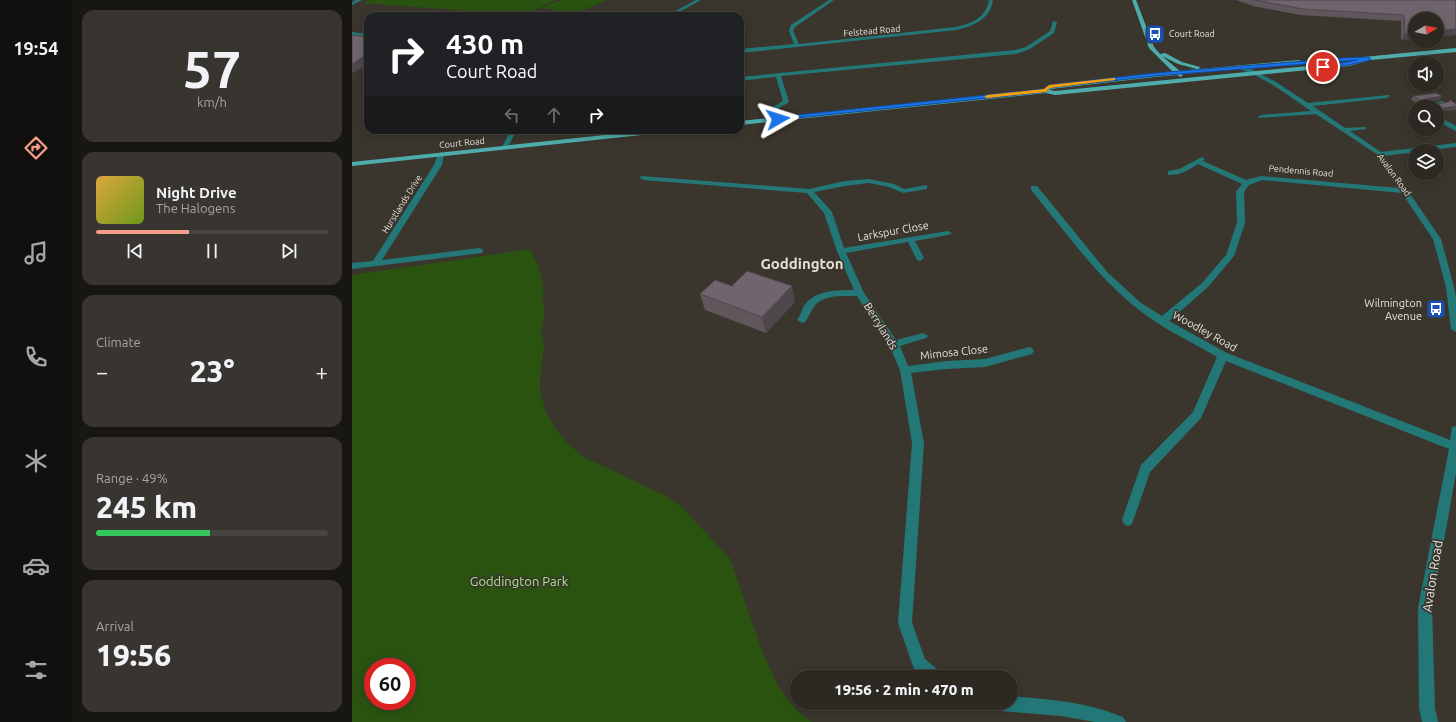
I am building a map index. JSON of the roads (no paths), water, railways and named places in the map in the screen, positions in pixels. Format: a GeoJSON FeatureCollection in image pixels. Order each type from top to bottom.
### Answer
{"type":"FeatureCollection","features":[{"type":"Feature","properties":{"kind":"main road"},"geometry":{"type":"LineString","coordinates":[[1134,0],[1152,48],[1158,56],[1187,80]]}},
{"type":"Feature","properties":{"kind":"main road"},"geometry":{"type":"LineString","coordinates":[[1152,48],[1180,63],[1211,70]]}},
{"type":"Feature","properties":{"kind":"main road"},"geometry":{"type":"LineString","coordinates":[[1046,91],[1049,87],[1237,67],[1342,59],[1369,59],[1456,50]]}},
{"type":"Feature","properties":{"kind":"main road"},"geometry":{"type":"LineString","coordinates":[[744,123],[1046,91],[1055,93],[1349,64],[1369,59]]}},
{"type":"Feature","properties":{"kind":"main road","name":"Court Road"},"geometry":{"type":"LineString","coordinates":[[352,164],[631,134]]}},
{"type":"Feature","properties":{"kind":"street"},"geometry":{"type":"LineString","coordinates":[[352,4],[360,0]]}},
{"type":"Feature","properties":{"kind":"street"},"geometry":{"type":"LineString","coordinates":[[676,12],[699,0]]}},
{"type":"Feature","properties":{"kind":"street"},"geometry":{"type":"LineString","coordinates":[[796,46],[791,31],[793,26],[832,0]]}},
{"type":"Feature","properties":{"kind":"street","name":"Felstead Road"},"geometry":{"type":"LineString","coordinates":[[744,51],[934,33],[954,29],[978,21],[988,14],[992,0]]}},
{"type":"Feature","properties":{"kind":"street"},"geometry":{"type":"LineString","coordinates":[[744,79],[1016,52],[1028,48],[1052,32],[1055,22]]}},
{"type":"Feature","properties":{"kind":"street"},"geometry":{"type":"LineString","coordinates":[[352,34],[364,36]]}},
{"type":"Feature","properties":{"kind":"street","name":"Avalon Road"},"geometry":{"type":"LineString","coordinates":[[1237,67],[1256,73],[1380,154],[1437,239],[1450,287],[1456,329]]}},
{"type":"Feature","properties":{"kind":"street"},"geometry":{"type":"LineString","coordinates":[[778,75],[786,102],[776,107],[778,119]]}},
{"type":"Feature","properties":{"kind":"street"},"geometry":{"type":"LineString","coordinates":[[1306,105],[1387,96]]}},
{"type":"Feature","properties":{"kind":"street"},"geometry":{"type":"LineString","coordinates":[[1261,118],[1316,112]]}},
{"type":"Feature","properties":{"kind":"street"},"geometry":{"type":"LineString","coordinates":[[1444,122],[1456,129]]}},
{"type":"Feature","properties":{"kind":"street"},"geometry":{"type":"LineString","coordinates":[[1344,130],[1364,128]]}},
{"type":"Feature","properties":{"kind":"street"},"geometry":{"type":"LineString","coordinates":[[505,147],[512,134]]}},
{"type":"Feature","properties":{"kind":"street"},"geometry":{"type":"LineString","coordinates":[[1380,154],[1456,145]]}},
{"type":"Feature","properties":{"kind":"street","name":"Hurstlands Drive"},"geometry":{"type":"LineString","coordinates":[[376,263],[438,165],[441,154]]}},
{"type":"Feature","properties":{"kind":"street"},"geometry":{"type":"LineString","coordinates":[[1162,321],[1205,285],[1230,256],[1240,223],[1240,192],[1246,183],[1201,160],[1181,171],[1171,173]]}},
{"type":"Feature","properties":{"kind":"street"},"geometry":{"type":"LineString","coordinates":[[644,178],[809,191],[866,180],[878,180],[903,191],[924,187]]}},
{"type":"Feature","properties":{"kind":"street","name":"Pendennis Road"},"geometry":{"type":"LineString","coordinates":[[1246,183],[1261,178],[1406,191]]}},
{"type":"Feature","properties":{"kind":"street","name":"Woodley Road"},"geometry":{"type":"LineString","coordinates":[[1034,188],[1105,275],[1138,305],[1162,321],[1223,356],[1455,447]]}},
{"type":"Feature","properties":{"kind":"street","name":"Berrylands"},"geometry":{"type":"LineString","coordinates":[[809,191],[828,212],[841,251],[860,293],[894,344],[905,370],[918,443],[904,623],[920,664],[927,670]]}},
{"type":"Feature","properties":{"kind":"street","name":"Larkspur Close"},"geometry":{"type":"LineString","coordinates":[[841,251],[948,233]]}},
{"type":"Feature","properties":{"kind":"street"},"geometry":{"type":"LineString","coordinates":[[910,239],[920,258]]}},
{"type":"Feature","properties":{"kind":"street"},"geometry":{"type":"LineString","coordinates":[[352,266],[479,251]]}},
{"type":"Feature","properties":{"kind":"street"},"geometry":{"type":"LineString","coordinates":[[802,320],[810,305],[820,298],[832,294],[860,293]]}},
{"type":"Feature","properties":{"kind":"street"},"geometry":{"type":"LineString","coordinates":[[894,344],[923,336]]}},
{"type":"Feature","properties":{"kind":"street","name":"Mimosa Close"},"geometry":{"type":"LineString","coordinates":[[905,370],[946,364],[985,363],[1029,351]]}},
{"type":"Feature","properties":{"kind":"street"},"geometry":{"type":"LineString","coordinates":[[1128,520],[1145,469],[1197,415],[1223,356]]}},
{"type":"Feature","properties":{"kind":"street","name":"Avalon Road"},"geometry":{"type":"LineString","coordinates":[[1430,722],[1427,708],[1426,608],[1455,447],[1456,430]]}},
{"type":"Feature","properties":{"kind":"street"},"geometry":{"type":"LineString","coordinates":[[1018,704],[1062,708],[1109,718],[1118,722]]}},
{"type":"Feature","properties":{"kind":"place","name":"Court Road"},"geometry":{"type":"Point","coordinates":[1155,34]}},
{"type":"Feature","properties":{"kind":"place","name":"Wilmington Avenue"},"geometry":{"type":"Point","coordinates":[1436,309]}},
{"type":"Feature","properties":{"kind":"district","name":"Goddington"},"geometry":{"type":"Point","coordinates":[802,264]}},
{"type":"Feature","properties":{"kind":"park label","name":"Goddington Park"},"geometry":{"type":"Point","coordinates":[519,581]}}]}
